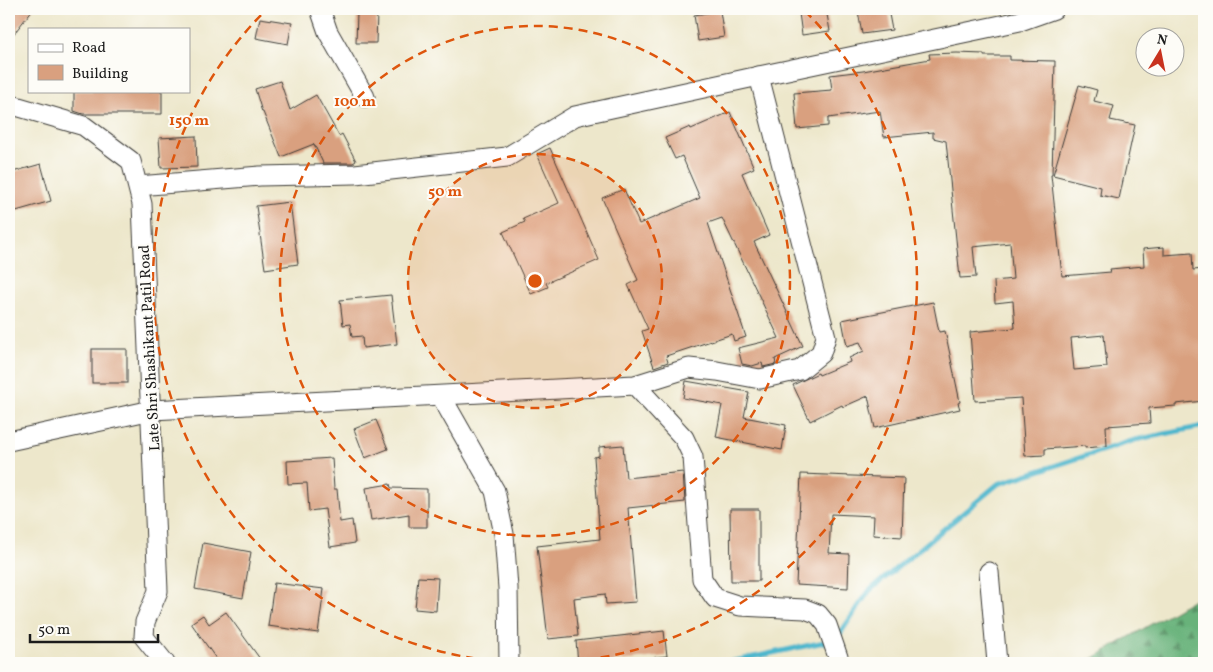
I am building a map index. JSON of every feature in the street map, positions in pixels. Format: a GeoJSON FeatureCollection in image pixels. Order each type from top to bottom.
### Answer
{"type":"FeatureCollection","features":[{"type":"Feature","properties":{"kind":"street"},"geometry":{"type":"LineString","coordinates":[[320,9],[328,32],[365,97]]}},
{"type":"Feature","properties":{"kind":"street"},"geometry":{"type":"LineString","coordinates":[[138,186],[260,176],[356,174],[507,157],[575,116],[1020,21],[1054,9]]}},
{"type":"Feature","properties":{"kind":"street"},"geometry":{"type":"LineString","coordinates":[[9,442],[152,410],[635,385],[689,368],[760,379],[800,370],[821,353],[826,337],[759,76]]}},
{"type":"Feature","properties":{"kind":"street","name":"Late Shri Shashikant Patil Road"},"geometry":{"type":"LineString","coordinates":[[9,104],[84,126],[131,160],[142,204],[158,591],[145,622],[144,637],[165,663]]}},
{"type":"Feature","properties":{"kind":"street"},"geometry":{"type":"LineString","coordinates":[[635,385],[684,438],[693,457],[702,579],[715,598],[740,606],[805,609],[818,614],[827,625],[840,663]]}},
{"type":"Feature","properties":{"kind":"street"},"geometry":{"type":"LineString","coordinates":[[441,396],[495,491],[504,534],[508,588],[509,663]]}},
{"type":"Feature","properties":{"kind":"street"},"geometry":{"type":"LineString","coordinates":[[989,572],[997,663]]}},
{"type":"Feature","properties":{"kind":"green space"},"geometry":{"type":"Polygon","coordinates":[[[1204,593],[1204,663],[1085,663],[1204,593]]]}},
{"type":"Feature","properties":{"kind":"building"},"geometry":{"type":"Polygon","coordinates":[[[9,9],[33,9],[9,40],[9,9]]]}},
{"type":"Feature","properties":{"kind":"building"},"geometry":{"type":"Polygon","coordinates":[[[826,9],[830,31],[802,35],[799,13],[826,9]]]}},
{"type":"Feature","properties":{"kind":"building"},"geometry":{"type":"Polygon","coordinates":[[[888,9],[892,30],[862,34],[858,11],[888,9]]]}},
{"type":"Feature","properties":{"kind":"building"},"geometry":{"type":"Polygon","coordinates":[[[720,11],[724,37],[698,41],[694,15],[720,11]]]}},
{"type":"Feature","properties":{"kind":"building"},"geometry":{"type":"Polygon","coordinates":[[[357,13],[377,14],[376,43],[356,43],[357,13]]]}},
{"type":"Feature","properties":{"kind":"building"},"geometry":{"type":"Polygon","coordinates":[[[260,18],[292,23],[288,44],[256,38],[260,18]]]}},
{"type":"Feature","properties":{"kind":"building"},"geometry":{"type":"Polygon","coordinates":[[[929,54],[984,54],[984,56],[1010,56],[1010,60],[1055,61],[1051,175],[1062,276],[1111,272],[1110,269],[1144,266],[1143,249],[1164,247],[1164,255],[1192,253],[1193,270],[1204,269],[1204,401],[1149,408],[1150,423],[1106,426],[1107,446],[1045,449],[1045,455],[1025,456],[1021,398],[975,401],[970,332],[1015,328],[1013,301],[995,303],[994,281],[1013,279],[1010,243],[973,247],[976,277],[960,278],[946,141],[933,138],[933,132],[884,137],[880,111],[828,118],[828,126],[797,129],[794,93],[832,90],[830,75],[930,59],[929,54]],[[1104,335],[1071,338],[1074,370],[1107,367],[1104,335]]]}},
{"type":"Feature","properties":{"kind":"building"},"geometry":{"type":"Polygon","coordinates":[[[280,81],[290,110],[316,95],[339,136],[342,134],[356,161],[353,163],[323,163],[314,144],[281,157],[262,112],[255,89],[280,81]]]}},
{"type":"Feature","properties":{"kind":"building"},"geometry":{"type":"Polygon","coordinates":[[[1079,85],[1097,90],[1094,101],[1114,106],[1110,120],[1135,125],[1119,199],[1100,195],[1101,187],[1053,175],[1079,85]]]}},
{"type":"Feature","properties":{"kind":"building"},"geometry":{"type":"Polygon","coordinates":[[[74,92],[162,92],[162,114],[83,114],[74,111],[74,92]]]}},
{"type":"Feature","properties":{"kind":"building"},"geometry":{"type":"Polygon","coordinates":[[[730,112],[754,168],[742,173],[769,235],[754,242],[803,346],[775,359],[776,364],[763,367],[762,363],[752,366],[742,364],[738,348],[779,338],[722,218],[708,223],[746,337],[734,341],[732,334],[666,356],[668,362],[654,367],[642,331],[648,329],[628,285],[638,280],[602,198],[624,189],[639,224],[700,198],[682,156],[675,159],[665,138],[730,112]]]}},
{"type":"Feature","properties":{"kind":"building"},"geometry":{"type":"Polygon","coordinates":[[[196,136],[197,167],[161,168],[159,138],[196,136]]]}},
{"type":"Feature","properties":{"kind":"building"},"geometry":{"type":"Polygon","coordinates":[[[550,148],[599,260],[546,283],[548,287],[531,294],[503,232],[525,222],[523,219],[559,203],[537,154],[550,148]]]}},
{"type":"Feature","properties":{"kind":"building"},"geometry":{"type":"Polygon","coordinates":[[[41,164],[51,201],[9,213],[9,173],[41,164]]]}},
{"type":"Feature","properties":{"kind":"building"},"geometry":{"type":"Polygon","coordinates":[[[290,202],[298,264],[265,269],[256,206],[290,202]]]}},
{"type":"Feature","properties":{"kind":"building"},"geometry":{"type":"Polygon","coordinates":[[[391,295],[397,344],[363,348],[362,336],[352,337],[350,324],[343,325],[340,300],[391,295]]]}},
{"type":"Feature","properties":{"kind":"building"},"geometry":{"type":"Polygon","coordinates":[[[933,302],[939,332],[945,331],[960,409],[875,428],[868,396],[843,407],[842,405],[810,421],[793,385],[818,373],[819,375],[850,362],[849,358],[864,351],[860,342],[847,346],[842,320],[933,302]]]}},
{"type":"Feature","properties":{"kind":"building"},"geometry":{"type":"Polygon","coordinates":[[[92,349],[127,349],[127,383],[92,383],[92,349]]]}},
{"type":"Feature","properties":{"kind":"building"},"geometry":{"type":"Polygon","coordinates":[[[686,381],[749,392],[744,417],[786,425],[782,450],[716,437],[722,405],[683,398],[686,381]]]}},
{"type":"Feature","properties":{"kind":"building"},"geometry":{"type":"Polygon","coordinates":[[[376,420],[388,449],[365,458],[354,429],[376,420]]]}},
{"type":"Feature","properties":{"kind":"building"},"geometry":{"type":"Polygon","coordinates":[[[623,445],[626,478],[683,472],[685,502],[628,508],[636,602],[606,604],[605,594],[574,598],[578,636],[548,639],[537,546],[600,539],[594,457],[599,456],[599,447],[623,445]]]}},
{"type":"Feature","properties":{"kind":"building"},"geometry":{"type":"Polygon","coordinates":[[[332,458],[334,489],[337,489],[340,522],[352,520],[355,543],[330,547],[325,509],[309,511],[307,483],[288,484],[287,461],[332,458]]]}},
{"type":"Feature","properties":{"kind":"building"},"geometry":{"type":"Polygon","coordinates":[[[801,474],[904,478],[902,537],[873,535],[874,516],[831,514],[829,553],[849,554],[848,588],[796,585],[801,474]]]}},
{"type":"Feature","properties":{"kind":"building"},"geometry":{"type":"Polygon","coordinates":[[[390,484],[391,488],[427,489],[427,527],[409,527],[409,514],[371,520],[366,488],[390,484]]]}},
{"type":"Feature","properties":{"kind":"building"},"geometry":{"type":"Polygon","coordinates":[[[730,509],[759,509],[759,581],[731,581],[730,509]]]}},
{"type":"Feature","properties":{"kind":"building"},"geometry":{"type":"Polygon","coordinates":[[[203,543],[251,552],[243,598],[195,589],[203,543]]]}},
{"type":"Feature","properties":{"kind":"building"},"geometry":{"type":"Polygon","coordinates":[[[418,577],[438,578],[436,611],[415,609],[418,577]]]}},
{"type":"Feature","properties":{"kind":"building"},"geometry":{"type":"Polygon","coordinates":[[[274,583],[324,589],[318,633],[268,626],[274,583]]]}},
{"type":"Feature","properties":{"kind":"building"},"geometry":{"type":"Polygon","coordinates":[[[226,612],[263,663],[219,663],[191,623],[203,615],[209,624],[226,612]]]}},
{"type":"Feature","properties":{"kind":"building"},"geometry":{"type":"Polygon","coordinates":[[[664,631],[667,656],[603,663],[578,663],[576,641],[664,631]]]}},
{"type":"Feature","properties":{"kind":"waterway"},"geometry":{"type":"LineString","coordinates":[[837,638],[869,591],[998,484],[1135,440],[1204,426]]}},
{"type":"Feature","properties":{"kind":"waterway"},"geometry":{"type":"LineString","coordinates":[[725,663],[829,641]]}}]}
